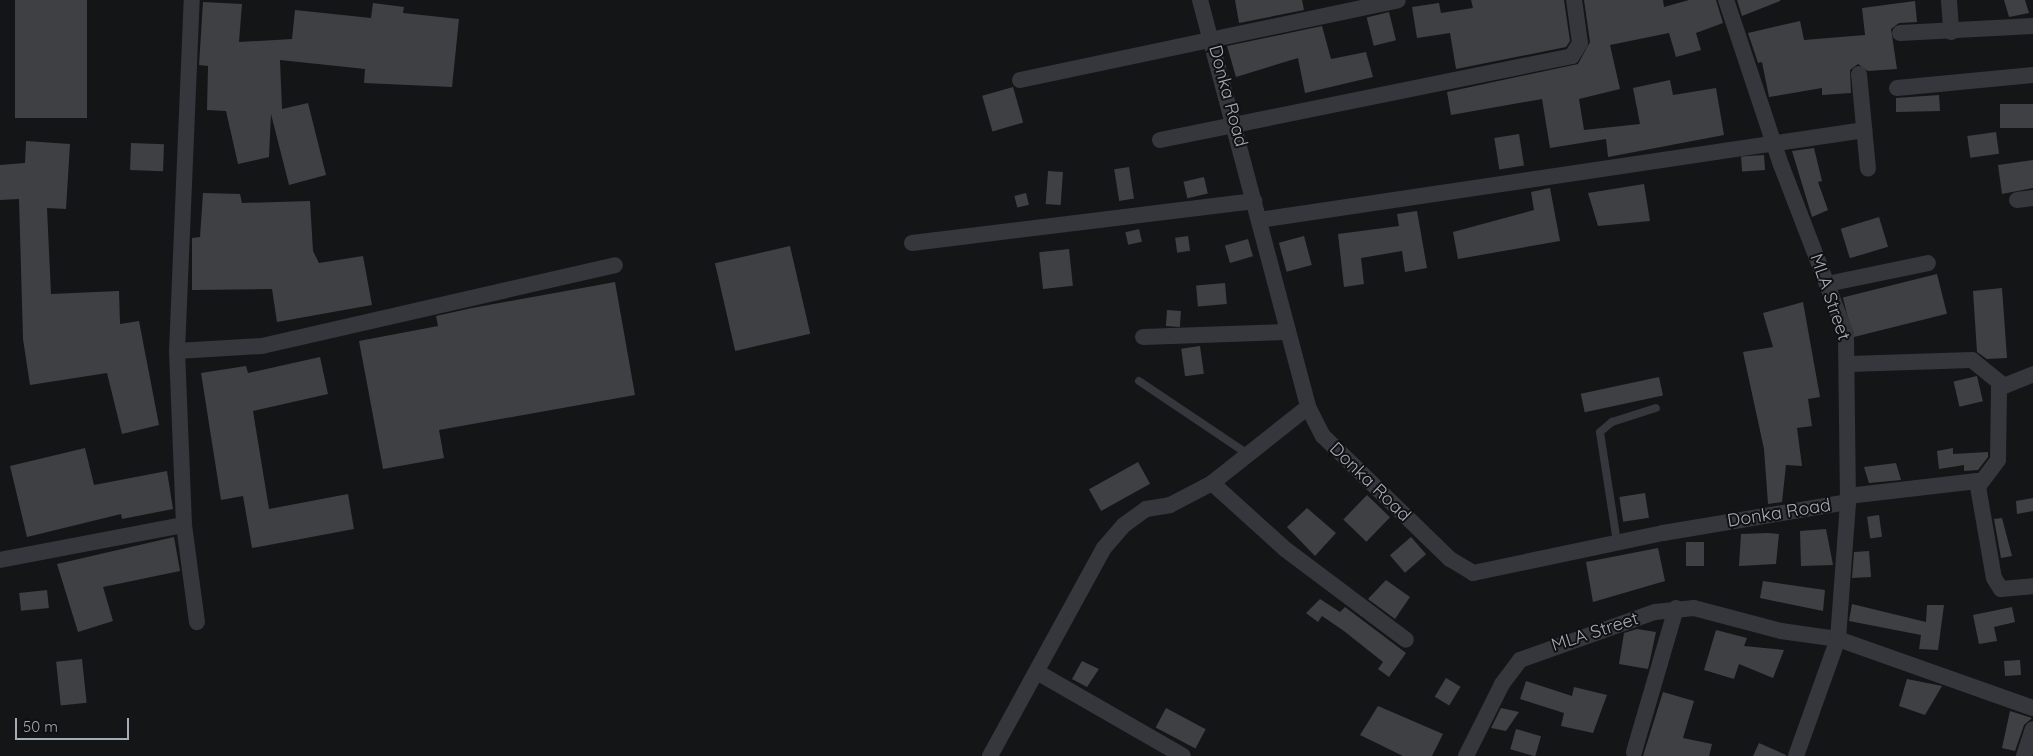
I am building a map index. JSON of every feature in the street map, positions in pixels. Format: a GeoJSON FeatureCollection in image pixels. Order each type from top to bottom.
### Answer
{"type":"FeatureCollection","features":[{"type":"Feature","properties":{"kind":"street"},"geometry":{"type":"LineString","coordinates":[[192,0],[177,351],[184,524],[197,622]]}},
{"type":"Feature","properties":{"kind":"street","name":"Donka Road"},"geometry":{"type":"LineString","coordinates":[[1200,0],[1236,124],[1254,201],[1308,407],[1323,436],[1462,569],[1487,571],[1617,542],[1848,499],[1971,480],[1980,484]]}},
{"type":"Feature","properties":{"kind":"street"},"geometry":{"type":"LineString","coordinates":[[1020,80],[1212,36],[1398,0]]}},
{"type":"Feature","properties":{"kind":"street"},"geometry":{"type":"LineString","coordinates":[[1160,140],[1572,56],[1580,43],[1574,0]]}},
{"type":"Feature","properties":{"kind":"street","name":"MLA Street"},"geometry":{"type":"LineString","coordinates":[[1726,0],[1775,141],[1846,334],[1848,364],[1848,499],[1838,639],[1796,756]]}},
{"type":"Feature","properties":{"kind":"street"},"geometry":{"type":"LineString","coordinates":[[1949,0],[1951,32]]}},
{"type":"Feature","properties":{"kind":"street"},"geometry":{"type":"LineString","coordinates":[[1900,33],[1951,32],[2033,26]]}},
{"type":"Feature","properties":{"kind":"street"},"geometry":{"type":"LineString","coordinates":[[1859,74],[1868,169]]}},
{"type":"Feature","properties":{"kind":"street"},"geometry":{"type":"LineString","coordinates":[[1897,88],[2033,76]]}},
{"type":"Feature","properties":{"kind":"street"},"geometry":{"type":"LineString","coordinates":[[1259,220],[1775,141],[1864,130]]}},
{"type":"Feature","properties":{"kind":"street"},"geometry":{"type":"LineString","coordinates":[[912,243],[1254,201]]}},
{"type":"Feature","properties":{"kind":"street"},"geometry":{"type":"LineString","coordinates":[[1827,284],[1928,263]]}},
{"type":"Feature","properties":{"kind":"street"},"geometry":{"type":"LineString","coordinates":[[177,351],[262,346],[615,265]]}},
{"type":"Feature","properties":{"kind":"street"},"geometry":{"type":"LineString","coordinates":[[1143,337],[1288,332]]}},
{"type":"Feature","properties":{"kind":"street"},"geometry":{"type":"LineString","coordinates":[[1848,364],[1972,360],[2002,384]]}},
{"type":"Feature","properties":{"kind":"street"},"geometry":{"type":"LineString","coordinates":[[2033,374],[2002,384],[1997,393],[1998,460],[1980,484],[1994,578],[2001,589],[2033,586]]}},
{"type":"Feature","properties":{"kind":"street"},"geometry":{"type":"LineString","coordinates":[[990,756],[1104,548],[1124,524],[1146,509],[1170,505],[1212,483],[1308,407]]}},
{"type":"Feature","properties":{"kind":"street"},"geometry":{"type":"LineString","coordinates":[[1212,483],[1285,548],[1406,640]]}},
{"type":"Feature","properties":{"kind":"street"},"geometry":{"type":"LineString","coordinates":[[0,560],[184,524]]}},
{"type":"Feature","properties":{"kind":"street"},"geometry":{"type":"LineString","coordinates":[[1634,752],[1676,608]]}},
{"type":"Feature","properties":{"kind":"street","name":"MLA Street"},"geometry":{"type":"LineString","coordinates":[[1466,756],[1502,684],[1520,660],[1586,634],[1676,608],[1838,639]]}},
{"type":"Feature","properties":{"kind":"street"},"geometry":{"type":"LineString","coordinates":[[1838,639],[2033,708]]}},
{"type":"Feature","properties":{"kind":"street"},"geometry":{"type":"LineString","coordinates":[[1037,672],[1183,756]]}},
{"type":"Feature","properties":{"kind":"street"},"geometry":{"type":"LineString","coordinates":[[2024,756],[2033,728]]}},
{"type":"Feature","properties":{"kind":"lane"},"geometry":{"type":"LineString","coordinates":[[1139,381],[1249,455]]}},
{"type":"Feature","properties":{"kind":"lane"},"geometry":{"type":"LineString","coordinates":[[1617,542],[1600,432],[1612,422],[1656,408]]}},
{"type":"Feature","properties":{"kind":"building"},"geometry":{"type":"Polygon","coordinates":[[[15,0],[87,0],[87,118],[15,118],[15,0]]]}},
{"type":"Feature","properties":{"kind":"building"},"geometry":{"type":"Polygon","coordinates":[[[1235,0],[1302,0],[1304,10],[1239,23],[1235,0]]]}},
{"type":"Feature","properties":{"kind":"building"},"geometry":{"type":"Polygon","coordinates":[[[1471,0],[1564,0],[1570,41],[1566,47],[1456,69],[1450,33],[1417,38],[1412,7],[1439,3],[1441,13],[1473,8],[1471,0]]]}},
{"type":"Feature","properties":{"kind":"building"},"geometry":{"type":"Polygon","coordinates":[[[1584,0],[1663,0],[1664,7],[1689,0],[1716,0],[1723,23],[1696,33],[1701,50],[1676,57],[1669,33],[1610,45],[1620,89],[1579,99],[1584,130],[1640,124],[1633,88],[1670,80],[1673,95],[1716,88],[1724,135],[1608,157],[1606,139],[1550,148],[1542,99],[1451,115],[1447,92],[1578,64],[1590,42],[1584,0]]]}},
{"type":"Feature","properties":{"kind":"building"},"geometry":{"type":"Polygon","coordinates":[[[1737,0],[1780,0],[1780,1],[1742,16],[1737,0]]]}},
{"type":"Feature","properties":{"kind":"building"},"geometry":{"type":"Polygon","coordinates":[[[2004,0],[2025,0],[2029,13],[2009,17],[2004,0]]]}},
{"type":"Feature","properties":{"kind":"building"},"geometry":{"type":"Polygon","coordinates":[[[1915,1],[1917,22],[1899,23],[1891,29],[1897,69],[1868,71],[1858,64],[1850,70],[1851,93],[1822,95],[1822,88],[1769,97],[1762,62],[1758,63],[1748,33],[1800,21],[1804,40],[1865,35],[1862,8],[1915,1]]]}},
{"type":"Feature","properties":{"kind":"building"},"geometry":{"type":"Polygon","coordinates":[[[203,2],[242,4],[239,42],[292,39],[295,10],[371,18],[373,3],[404,7],[403,13],[459,19],[452,87],[364,83],[365,69],[280,60],[282,109],[308,103],[326,175],[289,185],[271,114],[269,157],[238,164],[226,111],[207,110],[208,66],[199,65],[203,2]]]}},
{"type":"Feature","properties":{"kind":"building"},"geometry":{"type":"Polygon","coordinates":[[[1389,12],[1396,40],[1374,46],[1367,18],[1389,12]]]}},
{"type":"Feature","properties":{"kind":"building"},"geometry":{"type":"Polygon","coordinates":[[[1322,26],[1331,59],[1366,52],[1373,77],[1305,93],[1298,58],[1236,77],[1227,46],[1322,26]]]}},
{"type":"Feature","properties":{"kind":"building"},"geometry":{"type":"Polygon","coordinates":[[[1013,87],[1023,123],[992,131],[982,96],[1013,87]]]}},
{"type":"Feature","properties":{"kind":"building"},"geometry":{"type":"Polygon","coordinates":[[[1939,95],[1940,111],[1896,112],[1896,98],[1939,95]]]}},
{"type":"Feature","properties":{"kind":"building"},"geometry":{"type":"Polygon","coordinates":[[[2000,104],[2033,104],[2033,128],[2000,128],[2000,104]]]}},
{"type":"Feature","properties":{"kind":"building"},"geometry":{"type":"Polygon","coordinates":[[[1996,132],[1999,154],[1970,158],[1967,136],[1996,132]]]}},
{"type":"Feature","properties":{"kind":"building"},"geometry":{"type":"Polygon","coordinates":[[[1519,134],[1524,166],[1499,170],[1494,138],[1519,134]]]}},
{"type":"Feature","properties":{"kind":"building"},"geometry":{"type":"Polygon","coordinates":[[[26,141],[70,144],[66,209],[47,208],[51,294],[119,291],[120,324],[139,321],[159,425],[122,434],[107,373],[30,385],[23,339],[19,199],[0,200],[0,165],[25,163],[26,141]]]}},
{"type":"Feature","properties":{"kind":"building"},"geometry":{"type":"Polygon","coordinates":[[[131,143],[164,144],[163,171],[130,170],[131,143]]]}},
{"type":"Feature","properties":{"kind":"building"},"geometry":{"type":"Polygon","coordinates":[[[1814,148],[1822,181],[1818,182],[1828,210],[1812,217],[1792,151],[1814,148]]]}},
{"type":"Feature","properties":{"kind":"building"},"geometry":{"type":"Polygon","coordinates":[[[1764,155],[1765,170],[1742,172],[1741,157],[1764,155]]]}},
{"type":"Feature","properties":{"kind":"building"},"geometry":{"type":"Polygon","coordinates":[[[2033,160],[2033,188],[2002,194],[1998,165],[2033,160]]]}},
{"type":"Feature","properties":{"kind":"building"},"geometry":{"type":"Polygon","coordinates":[[[1129,167],[1134,199],[1119,201],[1114,169],[1129,167]]]}},
{"type":"Feature","properties":{"kind":"building"},"geometry":{"type":"Polygon","coordinates":[[[1048,171],[1063,172],[1061,205],[1046,204],[1048,171]]]}},
{"type":"Feature","properties":{"kind":"building"},"geometry":{"type":"Polygon","coordinates":[[[1204,177],[1208,194],[1187,198],[1184,182],[1204,177]]]}},
{"type":"Feature","properties":{"kind":"building"},"geometry":{"type":"Polygon","coordinates":[[[1644,184],[1650,221],[1598,226],[1588,193],[1644,184]]]}},
{"type":"Feature","properties":{"kind":"building"},"geometry":{"type":"Polygon","coordinates":[[[1550,188],[1560,241],[1458,259],[1453,232],[1534,210],[1531,192],[1550,188]]]}},
{"type":"Feature","properties":{"kind":"building"},"geometry":{"type":"Polygon","coordinates":[[[203,193],[240,194],[242,203],[310,201],[313,251],[319,263],[363,256],[372,305],[277,322],[272,289],[192,290],[192,238],[200,237],[203,193]]]}},
{"type":"Feature","properties":{"kind":"building"},"geometry":{"type":"Polygon","coordinates":[[[1026,193],[1029,205],[1017,208],[1014,196],[1026,193]]]}},
{"type":"Feature","properties":{"kind":"building"},"geometry":{"type":"Polygon","coordinates":[[[1417,211],[1427,268],[1405,272],[1402,251],[1361,258],[1364,284],[1344,287],[1338,234],[1399,226],[1397,214],[1417,211]]]}},
{"type":"Feature","properties":{"kind":"building"},"geometry":{"type":"Polygon","coordinates":[[[1879,217],[1888,247],[1850,258],[1841,229],[1879,217]]]}},
{"type":"Feature","properties":{"kind":"building"},"geometry":{"type":"Polygon","coordinates":[[[1139,229],[1142,242],[1128,245],[1125,232],[1139,229]]]}},
{"type":"Feature","properties":{"kind":"building"},"geometry":{"type":"Polygon","coordinates":[[[1188,236],[1190,251],[1177,253],[1175,238],[1188,236]]]}},
{"type":"Feature","properties":{"kind":"building"},"geometry":{"type":"Polygon","coordinates":[[[1304,236],[1312,265],[1287,272],[1279,243],[1304,236]]]}},
{"type":"Feature","properties":{"kind":"building"},"geometry":{"type":"Polygon","coordinates":[[[1248,239],[1253,256],[1230,263],[1225,246],[1248,239]]]}},
{"type":"Feature","properties":{"kind":"building"},"geometry":{"type":"Polygon","coordinates":[[[790,246],[810,334],[735,351],[715,263],[790,246]]]}},
{"type":"Feature","properties":{"kind":"building"},"geometry":{"type":"Polygon","coordinates":[[[1069,249],[1073,286],[1043,289],[1039,252],[1069,249]]]}},
{"type":"Feature","properties":{"kind":"building"},"geometry":{"type":"Polygon","coordinates":[[[1937,274],[1947,314],[1853,337],[1843,297],[1937,274]]]}},
{"type":"Feature","properties":{"kind":"building"},"geometry":{"type":"Polygon","coordinates":[[[615,282],[635,395],[439,430],[444,458],[383,469],[359,341],[438,326],[436,316],[615,282]]]}},
{"type":"Feature","properties":{"kind":"building"},"geometry":{"type":"Polygon","coordinates":[[[1225,283],[1227,304],[1198,306],[1196,286],[1225,283]]]}},
{"type":"Feature","properties":{"kind":"building"},"geometry":{"type":"Polygon","coordinates":[[[2002,288],[2007,358],[1987,359],[1977,352],[1973,291],[2002,288]]]}},
{"type":"Feature","properties":{"kind":"building"},"geometry":{"type":"Polygon","coordinates":[[[1803,302],[1820,397],[1808,399],[1812,426],[1797,428],[1802,466],[1786,465],[1782,502],[1768,504],[1764,449],[1743,352],[1773,347],[1763,313],[1803,302]]]}},
{"type":"Feature","properties":{"kind":"building"},"geometry":{"type":"Polygon","coordinates":[[[1167,310],[1181,311],[1180,327],[1166,326],[1167,310]]]}},
{"type":"Feature","properties":{"kind":"building"},"geometry":{"type":"Polygon","coordinates":[[[1200,346],[1204,374],[1185,376],[1181,349],[1200,346]]]}},
{"type":"Feature","properties":{"kind":"building"},"geometry":{"type":"Polygon","coordinates":[[[320,357],[328,394],[253,411],[269,509],[348,494],[354,529],[252,548],[243,496],[221,500],[201,373],[246,366],[248,373],[320,357]]]}},
{"type":"Feature","properties":{"kind":"building"},"geometry":{"type":"Polygon","coordinates":[[[1977,376],[1983,401],[1959,407],[1954,381],[1977,376]]]}},
{"type":"Feature","properties":{"kind":"building"},"geometry":{"type":"Polygon","coordinates":[[[1659,377],[1663,396],[1585,412],[1581,394],[1659,377]]]}},
{"type":"Feature","properties":{"kind":"building"},"geometry":{"type":"Polygon","coordinates":[[[85,448],[94,485],[167,471],[173,509],[122,519],[121,514],[27,537],[10,466],[85,448]]]}},
{"type":"Feature","properties":{"kind":"building"},"geometry":{"type":"Polygon","coordinates":[[[1953,448],[1953,454],[1988,452],[1988,457],[1978,470],[1964,471],[1964,465],[1939,469],[1937,451],[1953,448]]]}},
{"type":"Feature","properties":{"kind":"building"},"geometry":{"type":"Polygon","coordinates":[[[1138,462],[1150,484],[1101,511],[1089,489],[1138,462]]]}},
{"type":"Feature","properties":{"kind":"building"},"geometry":{"type":"Polygon","coordinates":[[[1896,463],[1901,480],[1869,483],[1864,467],[1896,463]]]}},
{"type":"Feature","properties":{"kind":"building"},"geometry":{"type":"Polygon","coordinates":[[[1645,493],[1649,518],[1623,522],[1619,497],[1645,493]]]}},
{"type":"Feature","properties":{"kind":"building"},"geometry":{"type":"Polygon","coordinates":[[[1367,495],[1390,517],[1366,542],[1343,519],[1367,495]]]}},
{"type":"Feature","properties":{"kind":"building"},"geometry":{"type":"Polygon","coordinates":[[[2033,498],[2033,511],[2017,514],[2016,501],[2033,498]]]}},
{"type":"Feature","properties":{"kind":"building"},"geometry":{"type":"Polygon","coordinates":[[[1307,508],[1336,533],[1315,556],[1287,527],[1307,508]]]}},
{"type":"Feature","properties":{"kind":"building"},"geometry":{"type":"Polygon","coordinates":[[[1879,515],[1882,537],[1870,538],[1867,517],[1879,515]]]}},
{"type":"Feature","properties":{"kind":"building"},"geometry":{"type":"Polygon","coordinates":[[[2002,518],[2012,556],[2001,558],[1994,519],[2002,518]]]}},
{"type":"Feature","properties":{"kind":"building"},"geometry":{"type":"Polygon","coordinates":[[[1826,529],[1833,565],[1801,566],[1800,531],[1826,529]]]}},
{"type":"Feature","properties":{"kind":"building"},"geometry":{"type":"Polygon","coordinates":[[[1741,534],[1779,534],[1776,564],[1739,566],[1741,534]]]}},
{"type":"Feature","properties":{"kind":"building"},"geometry":{"type":"Polygon","coordinates":[[[174,537],[180,571],[103,587],[113,621],[78,632],[57,564],[174,537]]]}},
{"type":"Feature","properties":{"kind":"building"},"geometry":{"type":"Polygon","coordinates":[[[1411,537],[1426,554],[1405,573],[1390,555],[1411,537]]]}},
{"type":"Feature","properties":{"kind":"building"},"geometry":{"type":"Polygon","coordinates":[[[1686,542],[1704,542],[1704,566],[1686,566],[1686,542]]]}},
{"type":"Feature","properties":{"kind":"building"},"geometry":{"type":"Polygon","coordinates":[[[1658,548],[1665,581],[1593,602],[1586,562],[1658,548]]]}},
{"type":"Feature","properties":{"kind":"building"},"geometry":{"type":"Polygon","coordinates":[[[1869,551],[1871,577],[1852,578],[1854,552],[1869,551]]]}},
{"type":"Feature","properties":{"kind":"building"},"geometry":{"type":"Polygon","coordinates":[[[1386,580],[1410,597],[1395,619],[1368,599],[1386,580]]]}},
{"type":"Feature","properties":{"kind":"building"},"geometry":{"type":"Polygon","coordinates":[[[1763,581],[1825,590],[1823,611],[1760,598],[1763,581]]]}},
{"type":"Feature","properties":{"kind":"building"},"geometry":{"type":"Polygon","coordinates":[[[47,590],[49,608],[21,611],[19,593],[47,590]]]}},
{"type":"Feature","properties":{"kind":"building"},"geometry":{"type":"Polygon","coordinates":[[[1320,599],[1340,612],[1345,607],[1406,653],[1389,677],[1378,669],[1383,662],[1344,631],[1322,616],[1318,622],[1306,613],[1320,599]]]}},
{"type":"Feature","properties":{"kind":"building"},"geometry":{"type":"Polygon","coordinates":[[[1852,604],[1926,622],[1927,605],[1944,605],[1938,650],[1919,649],[1921,635],[1849,621],[1852,604]]]}},
{"type":"Feature","properties":{"kind":"building"},"geometry":{"type":"Polygon","coordinates":[[[2012,607],[2015,622],[1994,627],[1997,641],[1979,644],[1973,615],[2012,607]]]}},
{"type":"Feature","properties":{"kind":"building"},"geometry":{"type":"Polygon","coordinates":[[[1637,629],[1656,632],[1648,669],[1619,664],[1624,633],[1637,629]]]}},
{"type":"Feature","properties":{"kind":"building"},"geometry":{"type":"Polygon","coordinates":[[[1716,630],[1747,638],[1744,646],[1784,650],[1773,678],[1739,664],[1734,679],[1704,670],[1716,630]]]}},
{"type":"Feature","properties":{"kind":"building"},"geometry":{"type":"Polygon","coordinates":[[[82,659],[87,703],[61,705],[56,662],[82,659]]]}},
{"type":"Feature","properties":{"kind":"building"},"geometry":{"type":"Polygon","coordinates":[[[2020,660],[2021,675],[2005,676],[2004,661],[2020,660]]]}},
{"type":"Feature","properties":{"kind":"building"},"geometry":{"type":"Polygon","coordinates":[[[1082,661],[1099,669],[1087,687],[1072,679],[1082,661]]]}},
{"type":"Feature","properties":{"kind":"building"},"geometry":{"type":"Polygon","coordinates":[[[1446,678],[1461,687],[1449,706],[1435,697],[1446,678]]]}},
{"type":"Feature","properties":{"kind":"building"},"geometry":{"type":"Polygon","coordinates":[[[1907,679],[1942,686],[1925,715],[1899,706],[1907,679]]]}},
{"type":"Feature","properties":{"kind":"building"},"geometry":{"type":"Polygon","coordinates":[[[1526,681],[1572,696],[1574,687],[1607,695],[1593,733],[1561,726],[1564,713],[1520,699],[1526,681]]]}},
{"type":"Feature","properties":{"kind":"building"},"geometry":{"type":"Polygon","coordinates":[[[1663,692],[1694,701],[1683,738],[1712,744],[1709,756],[1643,756],[1663,692]]]}},
{"type":"Feature","properties":{"kind":"building"},"geometry":{"type":"Polygon","coordinates":[[[1378,706],[1443,734],[1432,756],[1403,756],[1360,735],[1378,706]]]}},
{"type":"Feature","properties":{"kind":"building"},"geometry":{"type":"Polygon","coordinates":[[[1166,708],[1206,729],[1195,749],[1156,727],[1166,708]]]}},
{"type":"Feature","properties":{"kind":"building"},"geometry":{"type":"Polygon","coordinates":[[[1501,708],[1519,712],[1506,731],[1491,728],[1501,708]]]}},
{"type":"Feature","properties":{"kind":"building"},"geometry":{"type":"Polygon","coordinates":[[[2010,711],[2032,718],[2024,725],[2015,751],[2002,748],[2010,711]]]}},
{"type":"Feature","properties":{"kind":"building"},"geometry":{"type":"Polygon","coordinates":[[[1516,729],[1541,736],[1535,756],[1510,749],[1516,729]]]}},
{"type":"Feature","properties":{"kind":"building"},"geometry":{"type":"Polygon","coordinates":[[[1759,743],[1786,755],[1786,756],[1753,756],[1759,743]]]}}]}
